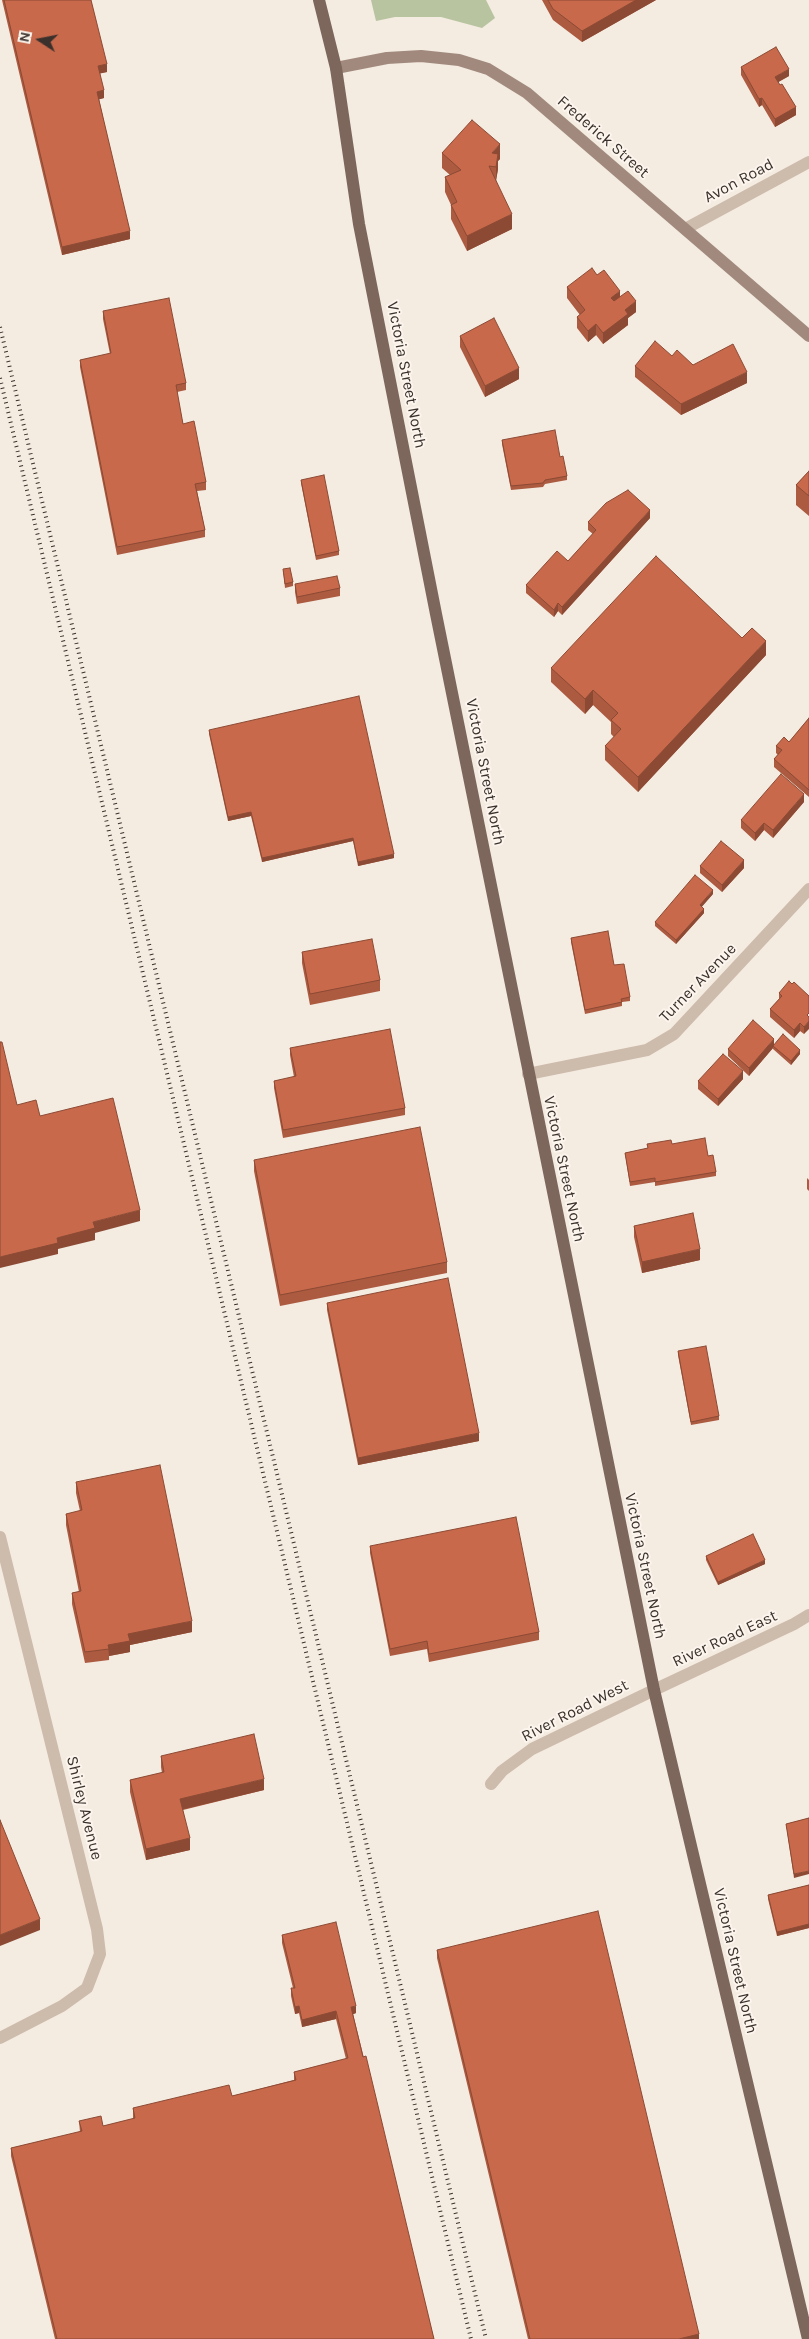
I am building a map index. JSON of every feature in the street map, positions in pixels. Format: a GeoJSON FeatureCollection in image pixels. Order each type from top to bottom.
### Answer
{"type":"FeatureCollection","features":[{"type":"Feature","properties":{"kind":"main road","name":"Victoria Street North"},"geometry":{"type":"LineString","coordinates":[[319,0],[336,68],[359,224],[528,1074],[654,1690],[808,2339]]}},
{"type":"Feature","properties":{"kind":"main road","name":"Frederick Street"},"geometry":{"type":"LineString","coordinates":[[336,68],[387,58],[421,56],[459,60],[488,69],[527,93],[809,336]]}},
{"type":"Feature","properties":{"kind":"street","name":"Avon Road"},"geometry":{"type":"LineString","coordinates":[[686,229],[809,162]]}},
{"type":"Feature","properties":{"kind":"street","name":"Turner Avenue"},"geometry":{"type":"LineString","coordinates":[[528,1074],[647,1050],[674,1034],[809,889]]}},
{"type":"Feature","properties":{"kind":"street","name":"Shirley Avenue"},"geometry":{"type":"LineString","coordinates":[[0,1538],[97,1928],[100,1954],[87,1988],[62,2006],[0,2038]]}},
{"type":"Feature","properties":{"kind":"street","name":"River Road East"},"geometry":{"type":"LineString","coordinates":[[654,1690],[786,1628],[809,1615]]}},
{"type":"Feature","properties":{"kind":"street","name":"River Road West"},"geometry":{"type":"LineString","coordinates":[[491,1784],[502,1772],[532,1749],[654,1690]]}},
{"type":"Feature","properties":{"kind":"green space"},"geometry":{"type":"Polygon","coordinates":[[[371,0],[486,0],[495,18],[482,28],[441,17],[395,17],[376,21],[371,0]]]}},
{"type":"Feature","properties":{"kind":"building"},"geometry":{"type":"Polygon","coordinates":[[[4,0],[91,0],[107,64],[98,66],[104,90],[97,92],[130,231],[62,247],[4,0]]]}},
{"type":"Feature","properties":{"kind":"building"},"geometry":{"type":"Polygon","coordinates":[[[548,0],[636,0],[582,31],[553,9],[548,0]]]}},
{"type":"Feature","properties":{"kind":"building"},"geometry":{"type":"Polygon","coordinates":[[[776,47],[789,69],[775,77],[780,85],[782,84],[796,107],[775,119],[762,98],[759,99],[741,67],[776,47]]]}},
{"type":"Feature","properties":{"kind":"building"},"geometry":{"type":"Polygon","coordinates":[[[472,120],[500,144],[492,153],[498,154],[496,167],[489,166],[512,214],[467,236],[451,205],[457,202],[445,177],[461,170],[442,153],[472,120]]]}},
{"type":"Feature","properties":{"kind":"building"},"geometry":{"type":"Polygon","coordinates":[[[592,268],[597,275],[604,270],[620,291],[611,298],[614,301],[628,291],[636,301],[625,310],[628,314],[603,333],[596,324],[588,331],[577,317],[585,310],[567,287],[592,268]]]}},
{"type":"Feature","properties":{"kind":"building"},"geometry":{"type":"Polygon","coordinates":[[[169,298],[186,383],[176,385],[183,424],[194,421],[206,482],[195,484],[205,530],[117,547],[80,360],[111,353],[103,311],[169,298]]]}},
{"type":"Feature","properties":{"kind":"building"},"geometry":{"type":"Polygon","coordinates":[[[494,318],[519,368],[485,386],[460,336],[494,318]]]}},
{"type":"Feature","properties":{"kind":"building"},"geometry":{"type":"Polygon","coordinates":[[[655,341],[672,356],[677,350],[693,365],[733,344],[747,372],[681,404],[635,366],[655,341]]]}},
{"type":"Feature","properties":{"kind":"building"},"geometry":{"type":"Polygon","coordinates":[[[555,430],[560,457],[563,456],[567,476],[545,480],[543,483],[511,486],[502,440],[555,430]]]}},
{"type":"Feature","properties":{"kind":"building"},"geometry":{"type":"Polygon","coordinates":[[[809,471],[809,496],[796,485],[809,471]]]}},
{"type":"Feature","properties":{"kind":"building"},"geometry":{"type":"Polygon","coordinates":[[[324,475],[339,551],[316,556],[301,480],[324,475]]]}},
{"type":"Feature","properties":{"kind":"building"},"geometry":{"type":"Polygon","coordinates":[[[628,490],[650,510],[562,607],[558,603],[554,610],[526,585],[557,551],[568,561],[596,530],[588,522],[606,503],[628,490]]]}},
{"type":"Feature","properties":{"kind":"building"},"geometry":{"type":"Polygon","coordinates":[[[656,556],[742,638],[752,628],[766,641],[638,777],[605,746],[621,729],[611,720],[618,713],[593,690],[585,699],[551,668],[656,556]]]}},
{"type":"Feature","properties":{"kind":"building"},"geometry":{"type":"Polygon","coordinates":[[[290,568],[293,582],[285,584],[283,569],[290,568]]]}},
{"type":"Feature","properties":{"kind":"building"},"geometry":{"type":"Polygon","coordinates":[[[337,576],[340,588],[297,597],[295,584],[337,576]]]}},
{"type":"Feature","properties":{"kind":"building"},"geometry":{"type":"Polygon","coordinates":[[[359,696],[394,854],[358,862],[353,838],[262,858],[251,812],[228,817],[209,730],[359,696]]]}},
{"type":"Feature","properties":{"kind":"building"},"geometry":{"type":"Polygon","coordinates":[[[809,718],[809,790],[774,759],[782,750],[776,746],[784,737],[789,742],[809,718]]]}},
{"type":"Feature","properties":{"kind":"building"},"geometry":{"type":"Polygon","coordinates":[[[781,774],[804,794],[773,830],[764,823],[755,833],[741,820],[781,774]]]}},
{"type":"Feature","properties":{"kind":"building"},"geometry":{"type":"Polygon","coordinates":[[[721,841],[744,860],[722,885],[700,866],[721,841]]]}},
{"type":"Feature","properties":{"kind":"building"},"geometry":{"type":"Polygon","coordinates":[[[695,875],[713,890],[700,905],[704,909],[676,940],[655,922],[695,875]]]}},
{"type":"Feature","properties":{"kind":"building"},"geometry":{"type":"Polygon","coordinates":[[[608,931],[614,965],[624,964],[630,997],[621,999],[622,1002],[585,1010],[571,938],[608,931]]]}},
{"type":"Feature","properties":{"kind":"building"},"geometry":{"type":"Polygon","coordinates":[[[372,939],[380,980],[310,994],[302,952],[372,939]]]}},
{"type":"Feature","properties":{"kind":"building"},"geometry":{"type":"Polygon","coordinates":[[[789,981],[792,984],[794,982],[809,996],[809,1013],[807,1015],[809,1021],[804,1027],[800,1023],[794,1030],[770,1009],[782,996],[779,993],[789,981]]]}},
{"type":"Feature","properties":{"kind":"building"},"geometry":{"type":"Polygon","coordinates":[[[753,1020],[774,1039],[749,1068],[728,1049],[753,1020]]]}},
{"type":"Feature","properties":{"kind":"building"},"geometry":{"type":"Polygon","coordinates":[[[390,1029],[405,1108],[283,1130],[274,1081],[296,1076],[290,1048],[390,1029]]]}},
{"type":"Feature","properties":{"kind":"building"},"geometry":{"type":"Polygon","coordinates":[[[783,1034],[800,1050],[791,1061],[773,1046],[783,1034]]]}},
{"type":"Feature","properties":{"kind":"building"},"geometry":{"type":"Polygon","coordinates":[[[0,1042],[2,1042],[17,1105],[36,1100],[40,1116],[113,1098],[140,1210],[93,1222],[95,1228],[57,1238],[58,1243],[0,1257],[0,1042]]]}},
{"type":"Feature","properties":{"kind":"building"},"geometry":{"type":"Polygon","coordinates":[[[723,1054],[743,1071],[718,1099],[698,1081],[723,1054]]]}},
{"type":"Feature","properties":{"kind":"building"},"geometry":{"type":"Polygon","coordinates":[[[420,1127],[447,1262],[280,1295],[254,1160],[420,1127]]]}},
{"type":"Feature","properties":{"kind":"building"},"geometry":{"type":"Polygon","coordinates":[[[705,1138],[708,1156],[713,1155],[716,1172],[655,1182],[655,1178],[630,1182],[625,1153],[648,1148],[647,1144],[671,1140],[672,1144],[705,1138]]]}},
{"type":"Feature","properties":{"kind":"building"},"geometry":{"type":"Polygon","coordinates":[[[693,1213],[700,1249],[642,1262],[634,1226],[693,1213]]]}},
{"type":"Feature","properties":{"kind":"building"},"geometry":{"type":"Polygon","coordinates":[[[448,1278],[479,1433],[358,1458],[327,1303],[448,1278]]]}},
{"type":"Feature","properties":{"kind":"building"},"geometry":{"type":"Polygon","coordinates":[[[706,1346],[719,1416],[691,1422],[678,1351],[706,1346]]]}},
{"type":"Feature","properties":{"kind":"building"},"geometry":{"type":"Polygon","coordinates":[[[160,1465],[192,1621],[128,1634],[130,1641],[108,1645],[109,1649],[85,1652],[72,1593],[81,1591],[66,1514],[82,1510],[76,1482],[160,1465]]]}},
{"type":"Feature","properties":{"kind":"building"},"geometry":{"type":"Polygon","coordinates":[[[516,1517],[539,1632],[429,1654],[427,1641],[390,1649],[370,1546],[516,1517]]]}},
{"type":"Feature","properties":{"kind":"building"},"geometry":{"type":"Polygon","coordinates":[[[753,1534],[765,1560],[718,1582],[706,1556],[753,1534]]]}},
{"type":"Feature","properties":{"kind":"building"},"geometry":{"type":"Polygon","coordinates":[[[254,1734],[264,1779],[180,1799],[190,1838],[146,1849],[130,1780],[164,1772],[161,1756],[254,1734]]]}},
{"type":"Feature","properties":{"kind":"building"},"geometry":{"type":"Polygon","coordinates":[[[809,1818],[809,1871],[794,1874],[786,1824],[809,1818]]]}},
{"type":"Feature","properties":{"kind":"building"},"geometry":{"type":"Polygon","coordinates":[[[0,1820],[40,1919],[0,1935],[0,1820]]]}},
{"type":"Feature","properties":{"kind":"building"},"geometry":{"type":"Polygon","coordinates":[[[809,1885],[809,1924],[777,1932],[768,1895],[809,1885]]]}},
{"type":"Feature","properties":{"kind":"building"},"geometry":{"type":"Polygon","coordinates":[[[598,1911],[699,2334],[679,2339],[530,2339],[437,1950],[598,1911]]]}},
{"type":"Feature","properties":{"kind":"building"},"geometry":{"type":"Polygon","coordinates":[[[336,1922],[356,2006],[351,2007],[363,2057],[366,2056],[434,2339],[57,2339],[11,2148],[82,2131],[79,2121],[101,2116],[103,2126],[135,2118],[133,2108],[229,2085],[232,2096],[296,2080],[294,2072],[348,2058],[336,2011],[302,2020],[299,2006],[295,2007],[291,1988],[295,1988],[282,1935],[336,1922]]]}},
{"type":"Feature","properties":{"kind":"railway"},"geometry":{"type":"LineString","coordinates":[[0,327],[486,2339]]}},
{"type":"Feature","properties":{"kind":"railway"},"geometry":{"type":"LineString","coordinates":[[0,378],[471,2339]]}}]}
